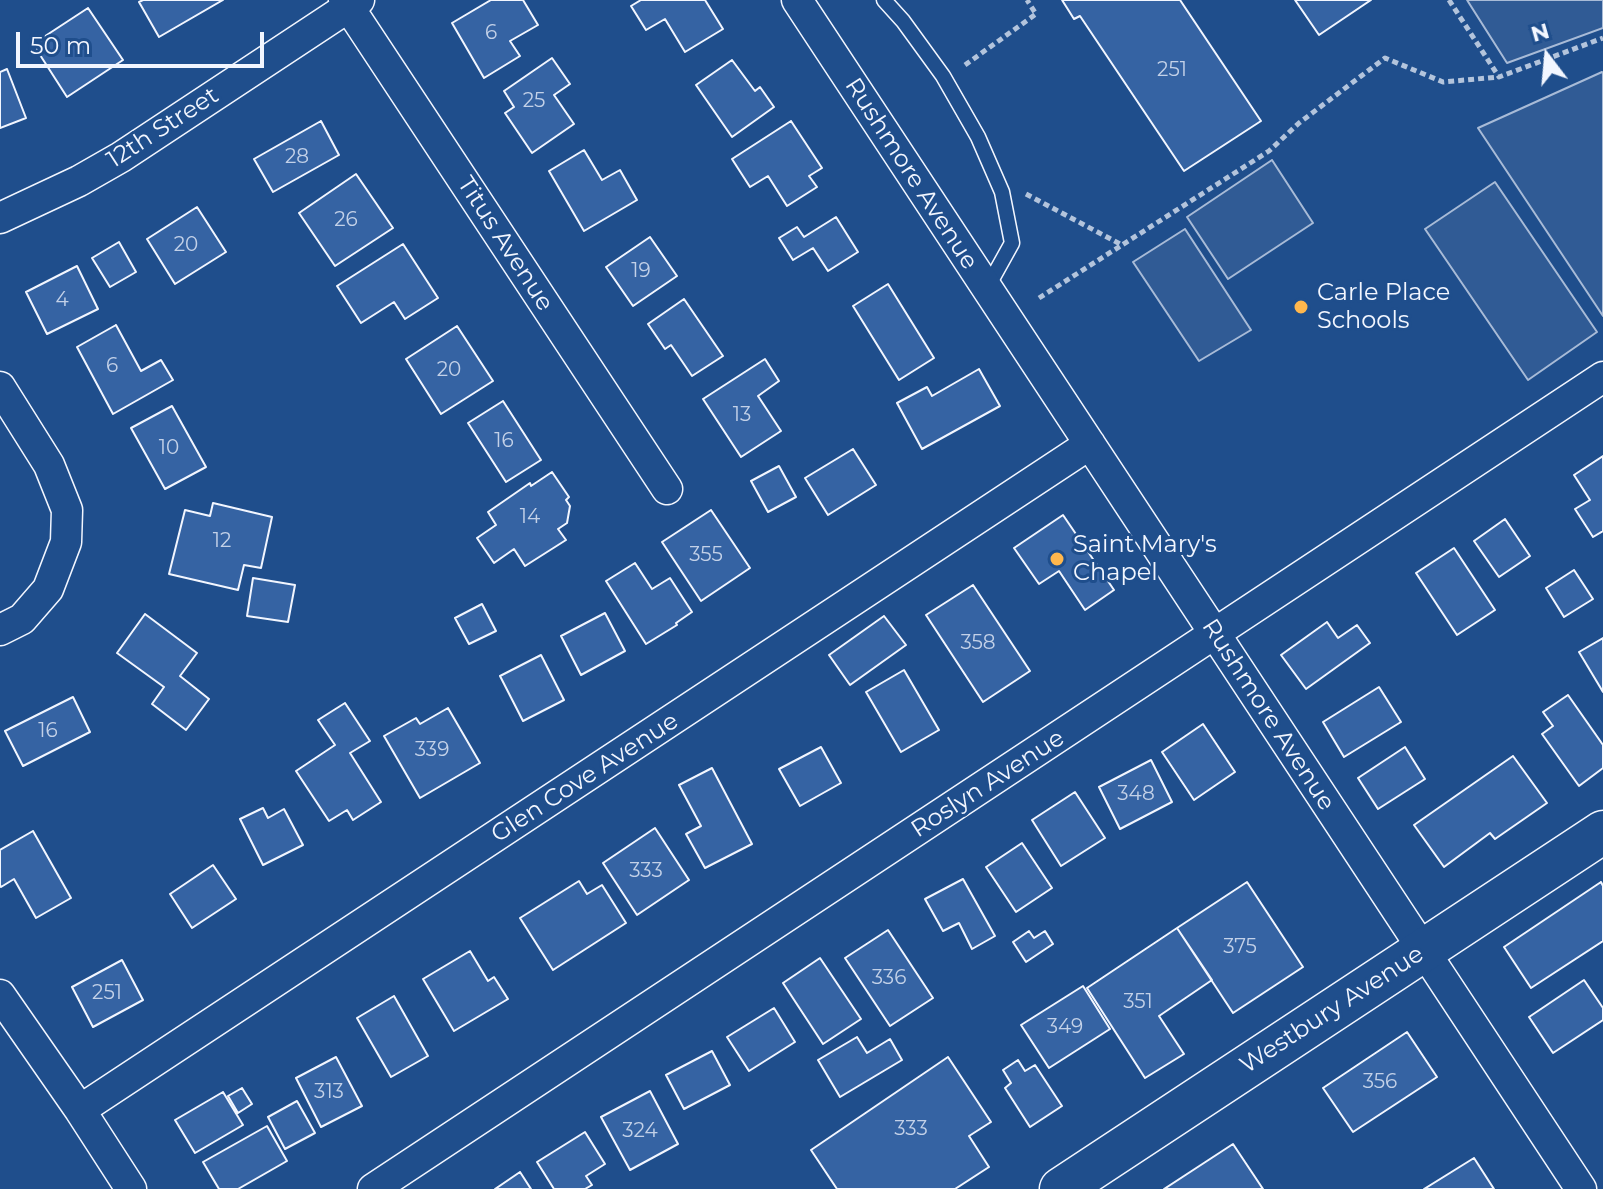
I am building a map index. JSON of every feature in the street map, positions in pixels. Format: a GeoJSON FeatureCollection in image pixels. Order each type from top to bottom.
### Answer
{"type":"FeatureCollection","features":[{"type":"Feature","properties":{"kind":"main road","name":"Westbury Avenue"},"geometry":{"type":"LineString","coordinates":[[1061,1189],[1603,832]]}},
{"type":"Feature","properties":{"kind":"street","name":"Rushmore Avenue"},"geometry":{"type":"LineString","coordinates":[[797,0],[1581,1189]]}},
{"type":"Feature","properties":{"kind":"street","name":"12th Street"},"geometry":{"type":"LineString","coordinates":[[0,218],[79,181],[121,157],[351,2]]}},
{"type":"Feature","properties":{"kind":"street","name":"Titus Avenue"},"geometry":{"type":"LineString","coordinates":[[351,2],[667,489]]}},
{"type":"Feature","properties":{"kind":"street","name":"Roslyn Avenue"},"geometry":{"type":"LineString","coordinates":[[373,1189],[1603,377]]}},
{"type":"Feature","properties":{"kind":"street"},"geometry":{"type":"LineString","coordinates":[[0,387],[49,465],[67,510],[66,542],[48,589],[22,619],[0,630]]}},
{"type":"Feature","properties":{"kind":"street","name":"Glen Cove Avenue"},"geometry":{"type":"LineString","coordinates":[[80,1110],[1090,444]]}},
{"type":"Feature","properties":{"kind":"street"},"geometry":{"type":"LineString","coordinates":[[0,995],[131,1189]]}},
{"type":"Feature","properties":{"kind":"lane"},"geometry":{"type":"LineString","coordinates":[[884,0],[943,76],[978,137],[1002,192],[1012,243],[987,288]]}},
{"type":"Feature","properties":{"kind":"path"},"geometry":{"type":"LineString","coordinates":[[965,65],[1036,14],[1027,0]]}},
{"type":"Feature","properties":{"kind":"path"},"geometry":{"type":"LineString","coordinates":[[1449,0],[1499,77]]}},
{"type":"Feature","properties":{"kind":"path"},"geometry":{"type":"LineString","coordinates":[[1039,298],[1269,151],[1299,123],[1385,58],[1443,82],[1499,77],[1603,38]]}},
{"type":"Feature","properties":{"kind":"path"},"geometry":{"type":"LineString","coordinates":[[1026,194],[1122,245]]}},
{"type":"Feature","properties":{"kind":"shaded area"},"geometry":{"type":"Polygon","coordinates":[[[1467,0],[1603,0],[1603,28],[1507,63],[1467,0]]]}},
{"type":"Feature","properties":{"kind":"shaded area"},"geometry":{"type":"Polygon","coordinates":[[[1603,73],[1603,316],[1478,128],[1603,73]]]}},
{"type":"Feature","properties":{"kind":"shaded area"},"geometry":{"type":"Polygon","coordinates":[[[1272,160],[1313,223],[1228,279],[1187,217],[1272,160]]]}},
{"type":"Feature","properties":{"kind":"shaded area"},"geometry":{"type":"Polygon","coordinates":[[[1495,182],[1597,332],[1528,380],[1425,229],[1495,182]]]}},
{"type":"Feature","properties":{"kind":"shaded area"},"geometry":{"type":"Polygon","coordinates":[[[1185,229],[1251,330],[1199,361],[1133,262],[1185,229]]]}},
{"type":"Feature","properties":{"kind":"building"},"geometry":{"type":"Polygon","coordinates":[[[223,0],[159,37],[139,2],[223,0]]]}},
{"type":"Feature","properties":{"kind":"building"},"geometry":{"type":"Polygon","coordinates":[[[491,0],[523,0],[538,25],[510,41],[520,56],[484,78],[452,23],[491,0]]]}},
{"type":"Feature","properties":{"kind":"building"},"geometry":{"type":"Polygon","coordinates":[[[641,0],[705,0],[723,29],[685,52],[665,19],[646,30],[631,6],[641,0]]]}},
{"type":"Feature","properties":{"kind":"building"},"geometry":{"type":"Polygon","coordinates":[[[1062,0],[1180,0],[1261,121],[1184,171],[1080,16],[1074,19],[1062,0]]]}},
{"type":"Feature","properties":{"kind":"building"},"geometry":{"type":"Polygon","coordinates":[[[1295,0],[1371,0],[1319,35],[1295,0]]]}},
{"type":"Feature","properties":{"kind":"building"},"geometry":{"type":"Polygon","coordinates":[[[88,8],[123,60],[67,97],[33,44],[88,8]]]}},
{"type":"Feature","properties":{"kind":"building"},"geometry":{"type":"Polygon","coordinates":[[[552,58],[570,84],[554,95],[574,124],[532,153],[505,113],[514,107],[504,91],[552,58]]]}},
{"type":"Feature","properties":{"kind":"building"},"geometry":{"type":"Polygon","coordinates":[[[732,60],[755,91],[760,87],[774,107],[732,137],[696,85],[732,60]]]}},
{"type":"Feature","properties":{"kind":"building"},"geometry":{"type":"Polygon","coordinates":[[[7,69],[26,118],[0,128],[0,72],[7,69]]]}},
{"type":"Feature","properties":{"kind":"building"},"geometry":{"type":"Polygon","coordinates":[[[321,121],[339,155],[273,192],[254,159],[321,121]]]}},
{"type":"Feature","properties":{"kind":"building"},"geometry":{"type":"Polygon","coordinates":[[[791,121],[822,168],[809,176],[817,187],[787,206],[768,176],[750,187],[732,159],[791,121]]]}},
{"type":"Feature","properties":{"kind":"building"},"geometry":{"type":"Polygon","coordinates":[[[584,150],[602,180],[620,170],[637,200],[584,231],[549,171],[584,150]]]}},
{"type":"Feature","properties":{"kind":"building"},"geometry":{"type":"Polygon","coordinates":[[[356,174],[393,228],[335,266],[299,213],[356,174]]]}},
{"type":"Feature","properties":{"kind":"building"},"geometry":{"type":"Polygon","coordinates":[[[197,207],[226,252],[175,284],[147,239],[197,207]]]}},
{"type":"Feature","properties":{"kind":"building"},"geometry":{"type":"Polygon","coordinates":[[[836,217],[858,252],[828,271],[813,248],[793,260],[779,238],[797,227],[804,237],[836,217]]]}},
{"type":"Feature","properties":{"kind":"building"},"geometry":{"type":"Polygon","coordinates":[[[650,237],[677,276],[633,306],[606,267],[650,237]]]}},
{"type":"Feature","properties":{"kind":"building"},"geometry":{"type":"Polygon","coordinates":[[[119,242],[136,272],[110,287],[92,258],[119,242]]]}},
{"type":"Feature","properties":{"kind":"building"},"geometry":{"type":"Polygon","coordinates":[[[403,244],[438,298],[405,319],[394,302],[361,323],[337,286],[403,244]]]}},
{"type":"Feature","properties":{"kind":"building"},"geometry":{"type":"Polygon","coordinates":[[[77,266],[98,309],[47,334],[26,292],[77,266]]]}},
{"type":"Feature","properties":{"kind":"building"},"geometry":{"type":"Polygon","coordinates":[[[888,284],[934,358],[899,380],[853,306],[888,284]]]}},
{"type":"Feature","properties":{"kind":"building"},"geometry":{"type":"Polygon","coordinates":[[[684,299],[723,356],[692,376],[671,345],[665,349],[648,324],[684,299]]]}},
{"type":"Feature","properties":{"kind":"building"},"geometry":{"type":"Polygon","coordinates":[[[116,325],[141,371],[161,360],[173,380],[113,414],[77,347],[116,325]]]}},
{"type":"Feature","properties":{"kind":"building"},"geometry":{"type":"Polygon","coordinates":[[[457,326],[493,381],[441,414],[406,359],[457,326]]]}},
{"type":"Feature","properties":{"kind":"building"},"geometry":{"type":"Polygon","coordinates":[[[765,359],[779,381],[758,396],[781,431],[741,457],[703,399],[765,359]]]}},
{"type":"Feature","properties":{"kind":"building"},"geometry":{"type":"Polygon","coordinates":[[[979,369],[1000,406],[922,449],[897,403],[927,387],[932,396],[979,369]]]}},
{"type":"Feature","properties":{"kind":"building"},"geometry":{"type":"Polygon","coordinates":[[[503,401],[541,460],[506,482],[468,423],[503,401]]]}},
{"type":"Feature","properties":{"kind":"building"},"geometry":{"type":"Polygon","coordinates":[[[172,406],[206,467],[165,489],[131,428],[172,406]]]}},
{"type":"Feature","properties":{"kind":"building"},"geometry":{"type":"Polygon","coordinates":[[[853,449],[876,485],[828,515],[805,478],[853,449]]]}},
{"type":"Feature","properties":{"kind":"building"},"geometry":{"type":"Polygon","coordinates":[[[1603,456],[1603,531],[1593,537],[1575,509],[1590,500],[1574,475],[1603,456]]]}},
{"type":"Feature","properties":{"kind":"building"},"geometry":{"type":"Polygon","coordinates":[[[779,466],[796,497],[768,512],[751,481],[779,466]]]}},
{"type":"Feature","properties":{"kind":"building"},"geometry":{"type":"Polygon","coordinates":[[[552,472],[569,497],[566,500],[570,506],[567,523],[558,529],[566,540],[525,566],[514,549],[494,563],[477,538],[496,525],[488,512],[552,472]]]}},
{"type":"Feature","properties":{"kind":"building"},"geometry":{"type":"Polygon","coordinates":[[[213,503],[272,517],[261,568],[244,565],[238,590],[169,574],[185,510],[210,516],[213,503]]]}},
{"type":"Feature","properties":{"kind":"building"},"geometry":{"type":"Polygon","coordinates":[[[711,510],[750,568],[701,601],[662,542],[711,510]]]}},
{"type":"Feature","properties":{"kind":"building","name":"Saint Mary's Chapel"},"geometry":{"type":"Polygon","coordinates":[[[1063,515],[1114,590],[1085,610],[1059,571],[1039,584],[1014,548],[1063,515]]]}},
{"type":"Feature","properties":{"kind":"building"},"geometry":{"type":"Polygon","coordinates":[[[1505,519],[1530,556],[1499,577],[1474,541],[1505,519]]]}},
{"type":"Feature","properties":{"kind":"building"},"geometry":{"type":"Polygon","coordinates":[[[1454,548],[1495,610],[1457,635],[1416,573],[1454,548]]]}},
{"type":"Feature","properties":{"kind":"building"},"geometry":{"type":"Polygon","coordinates":[[[635,563],[652,589],[670,578],[692,612],[646,644],[606,581],[635,563]]]}},
{"type":"Feature","properties":{"kind":"building"},"geometry":{"type":"Polygon","coordinates":[[[1574,570],[1593,599],[1564,617],[1546,588],[1574,570]]]}},
{"type":"Feature","properties":{"kind":"building"},"geometry":{"type":"Polygon","coordinates":[[[253,578],[295,585],[288,622],[247,616],[253,578]]]}},
{"type":"Feature","properties":{"kind":"building"},"geometry":{"type":"Polygon","coordinates":[[[973,585],[1030,671],[983,702],[926,615],[973,585]]]}},
{"type":"Feature","properties":{"kind":"building"},"geometry":{"type":"Polygon","coordinates":[[[482,604],[496,631],[469,644],[455,618],[482,604]]]}},
{"type":"Feature","properties":{"kind":"building"},"geometry":{"type":"Polygon","coordinates":[[[605,613],[625,651],[581,675],[561,636],[605,613]]]}},
{"type":"Feature","properties":{"kind":"building"},"geometry":{"type":"Polygon","coordinates":[[[145,614],[197,653],[180,676],[209,699],[186,730],[152,704],[164,687],[117,653],[145,614]]]}},
{"type":"Feature","properties":{"kind":"building"},"geometry":{"type":"Polygon","coordinates":[[[884,616],[906,645],[850,685],[829,655],[884,616]]]}},
{"type":"Feature","properties":{"kind":"building"},"geometry":{"type":"Polygon","coordinates":[[[1327,622],[1338,638],[1357,625],[1370,643],[1306,689],[1281,655],[1327,622]]]}},
{"type":"Feature","properties":{"kind":"building"},"geometry":{"type":"Polygon","coordinates":[[[1603,638],[1603,692],[1579,652],[1603,638]]]}},
{"type":"Feature","properties":{"kind":"building"},"geometry":{"type":"Polygon","coordinates":[[[541,655],[564,700],[523,721],[500,676],[541,655]]]}},
{"type":"Feature","properties":{"kind":"building"},"geometry":{"type":"Polygon","coordinates":[[[904,670],[939,730],[901,752],[866,692],[904,670]]]}},
{"type":"Feature","properties":{"kind":"building"},"geometry":{"type":"Polygon","coordinates":[[[1379,687],[1401,722],[1344,757],[1323,722],[1379,687]]]}},
{"type":"Feature","properties":{"kind":"building"},"geometry":{"type":"Polygon","coordinates":[[[1568,695],[1603,745],[1603,768],[1579,786],[1542,734],[1553,726],[1543,712],[1568,695]]]}},
{"type":"Feature","properties":{"kind":"building"},"geometry":{"type":"Polygon","coordinates":[[[73,697],[90,732],[23,766],[5,731],[73,697]]]}},
{"type":"Feature","properties":{"kind":"building"},"geometry":{"type":"Polygon","coordinates":[[[345,703],[370,741],[350,753],[381,802],[353,820],[347,810],[329,821],[296,771],[335,745],[318,720],[345,703]]]}},
{"type":"Feature","properties":{"kind":"building"},"geometry":{"type":"Polygon","coordinates":[[[448,708],[480,763],[420,798],[384,736],[416,718],[420,724],[448,708]]]}},
{"type":"Feature","properties":{"kind":"building"},"geometry":{"type":"Polygon","coordinates":[[[1203,724],[1235,772],[1194,800],[1162,752],[1203,724]]]}},
{"type":"Feature","properties":{"kind":"building"},"geometry":{"type":"Polygon","coordinates":[[[821,747],[841,783],[800,806],[779,769],[821,747]]]}},
{"type":"Feature","properties":{"kind":"building"},"geometry":{"type":"Polygon","coordinates":[[[1405,747],[1425,779],[1378,809],[1358,778],[1405,747]]]}},
{"type":"Feature","properties":{"kind":"building"},"geometry":{"type":"Polygon","coordinates":[[[1513,756],[1547,803],[1495,839],[1490,833],[1444,867],[1414,825],[1513,756]]]}},
{"type":"Feature","properties":{"kind":"building"},"geometry":{"type":"Polygon","coordinates":[[[1151,760],[1172,802],[1120,829],[1099,787],[1151,760]]]}},
{"type":"Feature","properties":{"kind":"building"},"geometry":{"type":"Polygon","coordinates":[[[712,768],[752,844],[705,868],[686,834],[701,826],[679,785],[712,768]]]}},
{"type":"Feature","properties":{"kind":"building"},"geometry":{"type":"Polygon","coordinates":[[[1075,792],[1105,838],[1061,866],[1032,820],[1075,792]]]}},
{"type":"Feature","properties":{"kind":"building"},"geometry":{"type":"Polygon","coordinates":[[[263,808],[268,818],[284,809],[303,845],[263,865],[240,819],[263,808]]]}},
{"type":"Feature","properties":{"kind":"building"},"geometry":{"type":"Polygon","coordinates":[[[655,828],[689,880],[637,915],[603,863],[655,828]]]}},
{"type":"Feature","properties":{"kind":"building"},"geometry":{"type":"Polygon","coordinates":[[[33,831],[71,898],[36,918],[14,879],[0,885],[0,850],[33,831]]]}},
{"type":"Feature","properties":{"kind":"building"},"geometry":{"type":"Polygon","coordinates":[[[1022,843],[1052,888],[1016,912],[986,867],[1022,843]]]}},
{"type":"Feature","properties":{"kind":"building"},"geometry":{"type":"Polygon","coordinates":[[[213,865],[236,899],[192,928],[170,894],[213,865]]]}},
{"type":"Feature","properties":{"kind":"building"},"geometry":{"type":"Polygon","coordinates":[[[963,879],[995,936],[972,949],[959,923],[943,931],[925,899],[963,879]]]}},
{"type":"Feature","properties":{"kind":"building"},"geometry":{"type":"Polygon","coordinates":[[[579,881],[587,894],[602,885],[626,923],[553,970],[520,918],[579,881]]]}},
{"type":"Feature","properties":{"kind":"building"},"geometry":{"type":"Polygon","coordinates":[[[1247,882],[1303,967],[1233,1013],[1177,928],[1247,882]]]}},
{"type":"Feature","properties":{"kind":"building"},"geometry":{"type":"Polygon","coordinates":[[[1601,882],[1603,941],[1531,988],[1504,947],[1601,882]]]}},
{"type":"Feature","properties":{"kind":"building"},"geometry":{"type":"Polygon","coordinates":[[[1177,928],[1212,980],[1159,1016],[1184,1054],[1145,1078],[1087,988],[1177,928]]]}},
{"type":"Feature","properties":{"kind":"building"},"geometry":{"type":"Polygon","coordinates":[[[888,930],[933,998],[890,1026],[845,958],[888,930]]]}},
{"type":"Feature","properties":{"kind":"building"},"geometry":{"type":"Polygon","coordinates":[[[1029,931],[1034,938],[1045,931],[1053,944],[1026,962],[1013,942],[1029,931]]]}},
{"type":"Feature","properties":{"kind":"building"},"geometry":{"type":"Polygon","coordinates":[[[470,951],[488,981],[494,977],[508,999],[454,1031],[423,979],[470,951]]]}},
{"type":"Feature","properties":{"kind":"building"},"geometry":{"type":"Polygon","coordinates":[[[820,958],[861,1019],[823,1044],[783,983],[820,958]]]}},
{"type":"Feature","properties":{"kind":"building"},"geometry":{"type":"Polygon","coordinates":[[[122,960],[143,1000],[93,1027],[72,987],[122,960]]]}},
{"type":"Feature","properties":{"kind":"building"},"geometry":{"type":"Polygon","coordinates":[[[1584,980],[1603,1008],[1603,1020],[1553,1053],[1529,1017],[1584,980]]]}},
{"type":"Feature","properties":{"kind":"building"},"geometry":{"type":"Polygon","coordinates":[[[1083,986],[1110,1029],[1049,1068],[1021,1025],[1083,986]]]}},
{"type":"Feature","properties":{"kind":"building"},"geometry":{"type":"Polygon","coordinates":[[[394,996],[428,1056],[391,1077],[357,1018],[394,996]]]}},
{"type":"Feature","properties":{"kind":"building"},"geometry":{"type":"Polygon","coordinates":[[[774,1008],[795,1042],[749,1071],[727,1037],[774,1008]]]}},
{"type":"Feature","properties":{"kind":"building"},"geometry":{"type":"Polygon","coordinates":[[[1407,1032],[1437,1077],[1353,1132],[1323,1088],[1407,1032]]]}},
{"type":"Feature","properties":{"kind":"building"},"geometry":{"type":"Polygon","coordinates":[[[857,1037],[867,1053],[890,1039],[902,1060],[840,1097],[818,1060],[857,1037]]]}},
{"type":"Feature","properties":{"kind":"building"},"geometry":{"type":"Polygon","coordinates":[[[712,1051],[730,1085],[684,1109],[666,1075],[712,1051]]]}},
{"type":"Feature","properties":{"kind":"building"},"geometry":{"type":"Polygon","coordinates":[[[336,1057],[362,1106],[321,1127],[296,1078],[336,1057]]]}},
{"type":"Feature","properties":{"kind":"building"},"geometry":{"type":"Polygon","coordinates":[[[948,1057],[991,1122],[969,1136],[989,1167],[955,1189],[837,1189],[811,1150],[948,1057]]]}},
{"type":"Feature","properties":{"kind":"building"},"geometry":{"type":"Polygon","coordinates":[[[1018,1060],[1025,1071],[1035,1065],[1062,1106],[1030,1127],[1005,1088],[1011,1083],[1003,1070],[1018,1060]]]}},
{"type":"Feature","properties":{"kind":"building"},"geometry":{"type":"Polygon","coordinates":[[[242,1088],[252,1104],[238,1113],[228,1096],[242,1088]]]}},
{"type":"Feature","properties":{"kind":"building"},"geometry":{"type":"Polygon","coordinates":[[[650,1091],[678,1144],[630,1170],[601,1117],[650,1091]]]}},
{"type":"Feature","properties":{"kind":"building"},"geometry":{"type":"Polygon","coordinates":[[[223,1092],[243,1125],[195,1153],[175,1120],[223,1092]]]}},
{"type":"Feature","properties":{"kind":"building"},"geometry":{"type":"Polygon","coordinates":[[[297,1101],[315,1133],[285,1149],[268,1117],[297,1101]]]}},
{"type":"Feature","properties":{"kind":"building"},"geometry":{"type":"Polygon","coordinates":[[[267,1126],[287,1161],[238,1189],[219,1189],[203,1162],[267,1126]]]}},
{"type":"Feature","properties":{"kind":"building"},"geometry":{"type":"Polygon","coordinates":[[[585,1132],[605,1164],[586,1176],[592,1185],[585,1189],[554,1189],[537,1162],[585,1132]]]}},
{"type":"Feature","properties":{"kind":"building"},"geometry":{"type":"Polygon","coordinates":[[[1233,1144],[1263,1189],[1164,1189],[1233,1144]]]}},
{"type":"Feature","properties":{"kind":"building"},"geometry":{"type":"Polygon","coordinates":[[[1474,1158],[1494,1189],[1424,1189],[1474,1158]]]}},
{"type":"Feature","properties":{"kind":"building"},"geometry":{"type":"Polygon","coordinates":[[[520,1172],[531,1189],[495,1189],[520,1172]]]}},
{"type":"Feature","properties":{"kind":"place","name":"Carle Place Schools"},"geometry":{"type":"Point","coordinates":[1301,307]}},
{"type":"Feature","properties":{"kind":"place","name":"Saint Mary's Chapel"},"geometry":{"type":"Point","coordinates":[1057,559]}}]}
